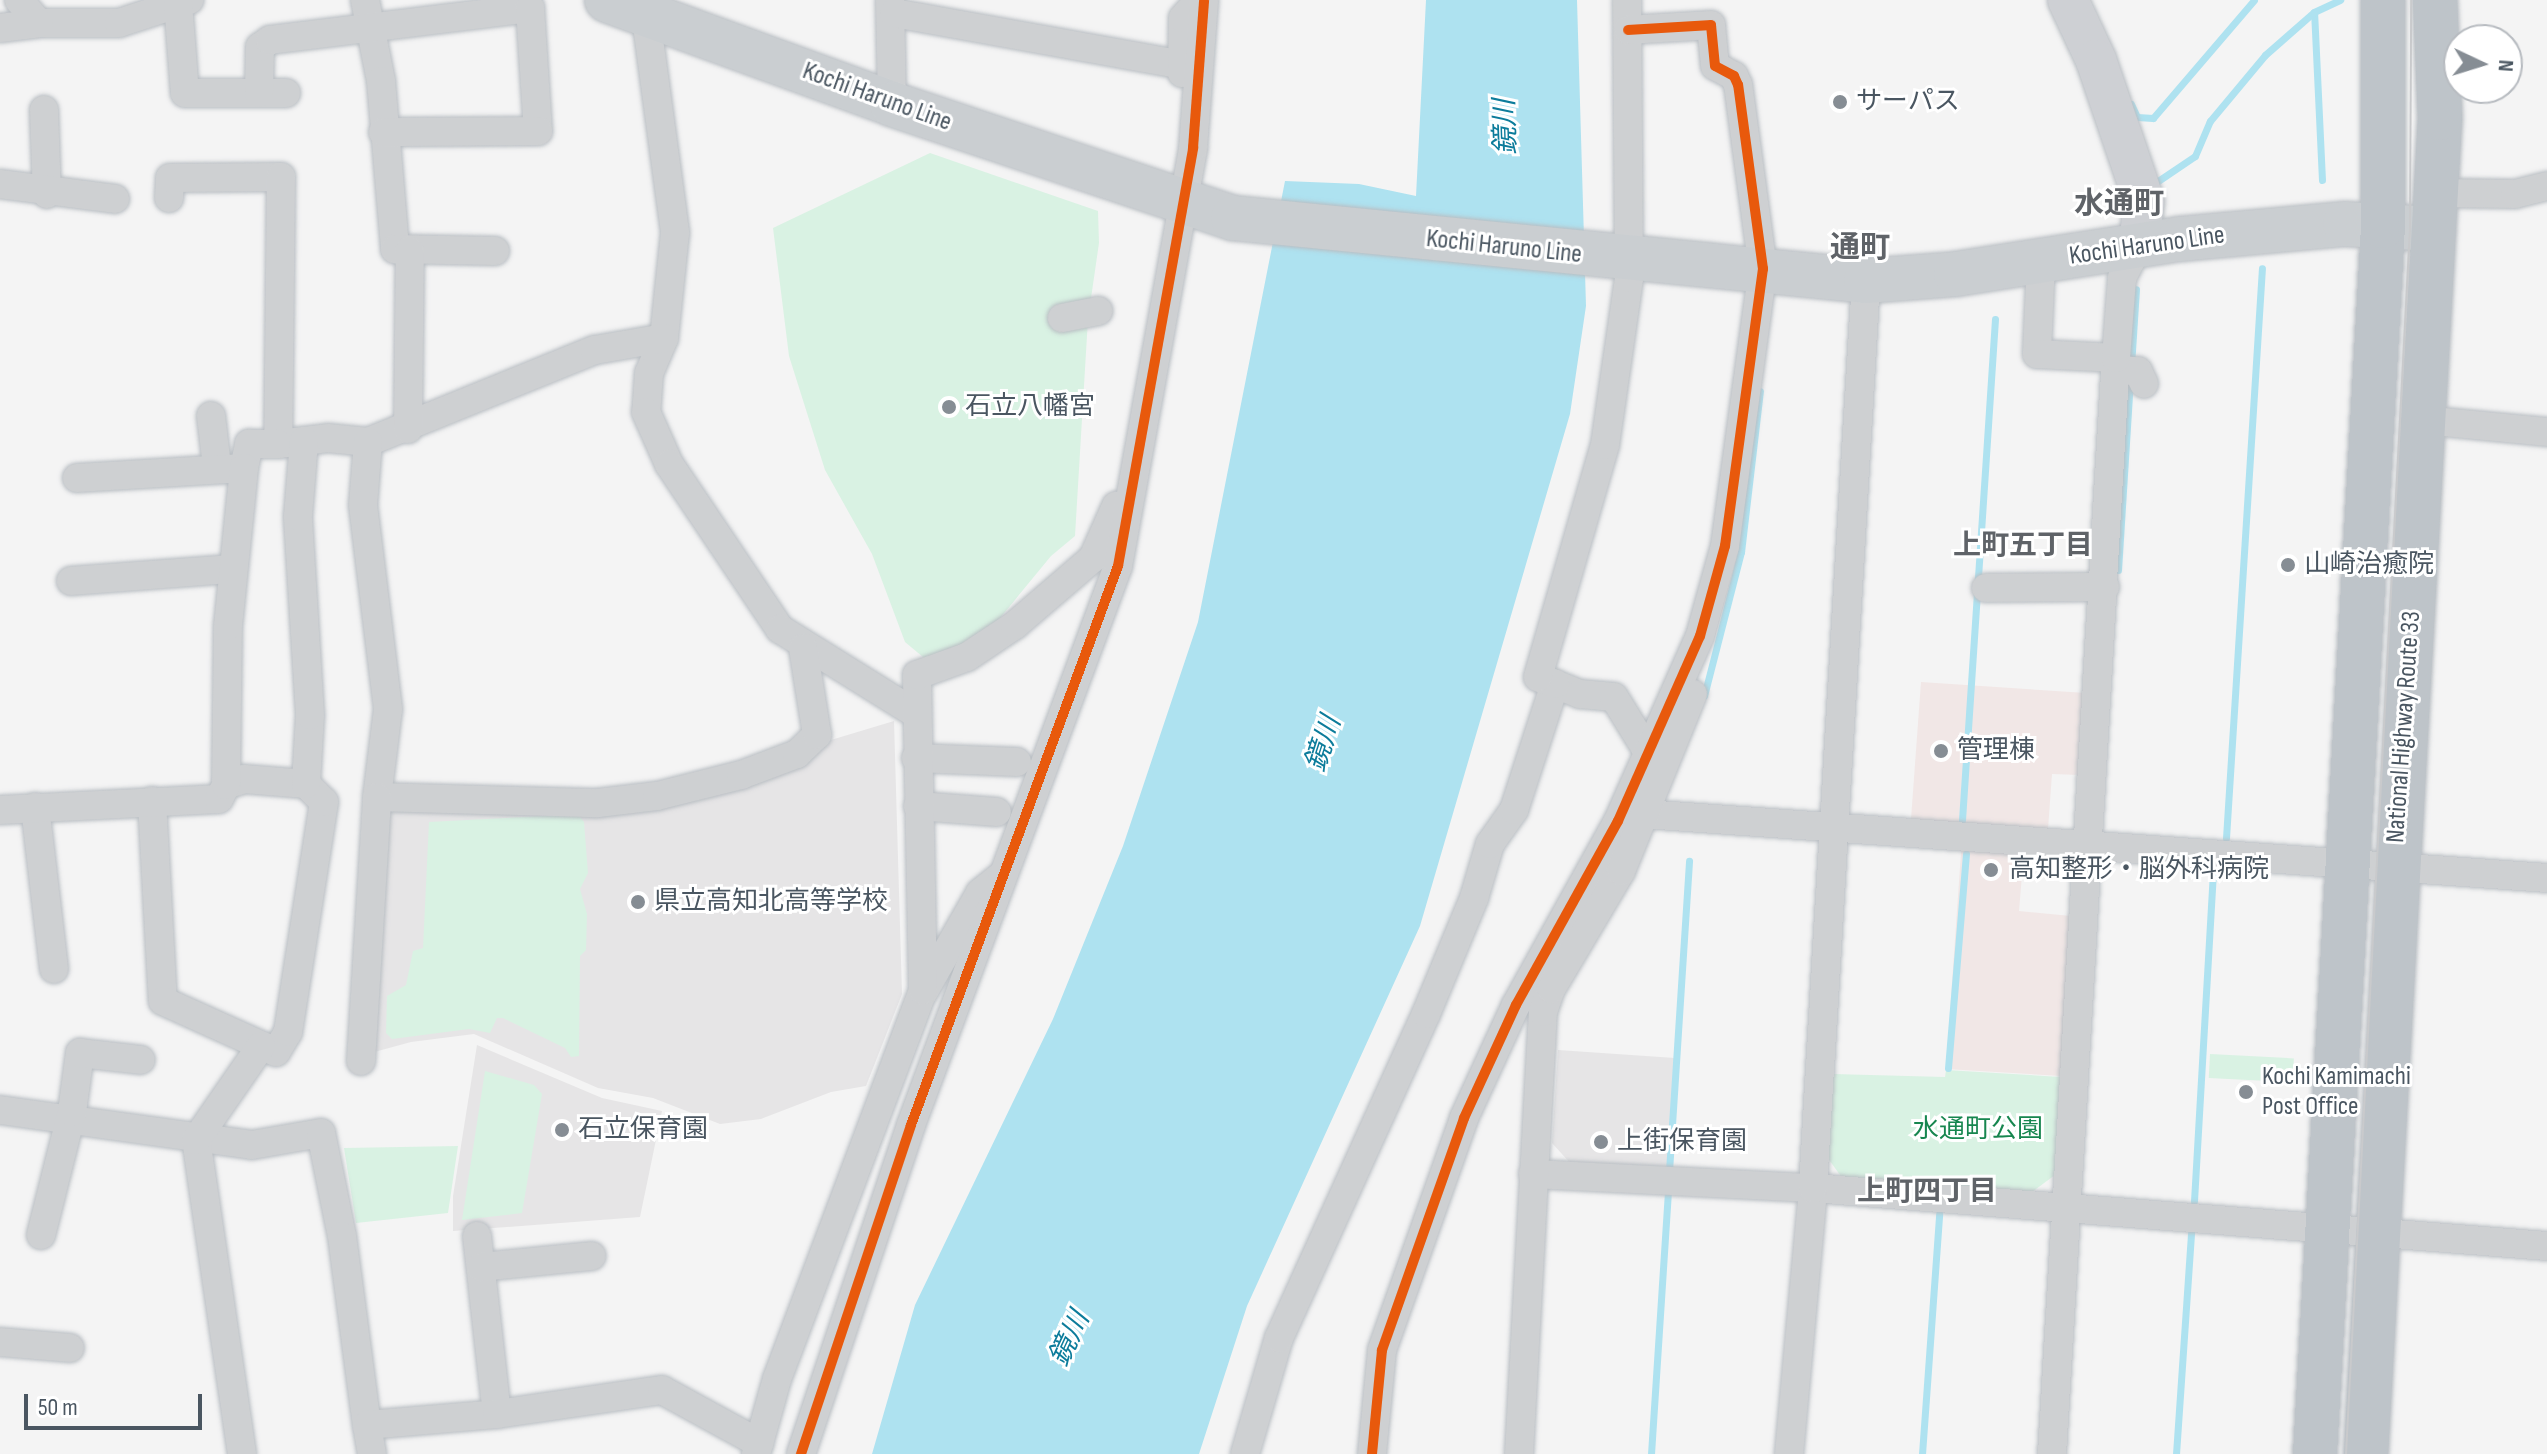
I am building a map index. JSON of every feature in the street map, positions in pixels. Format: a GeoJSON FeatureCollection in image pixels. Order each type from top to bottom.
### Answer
{"type":"FeatureCollection","features":[{"type":"Feature","properties":{"kind":"highway","name":"National Highway Route 33"},"geometry":{"type":"LineString","coordinates":[[2315,1454],[2383,226],[2383,0]]}},
{"type":"Feature","properties":{"kind":"highway","name":"National Highway Route 33"},"geometry":{"type":"LineString","coordinates":[[2366,1454],[2396,867],[2435,211],[2440,105],[2435,0]]}},
{"type":"Feature","properties":{"kind":"main road","name":"Kochi Haruno Line"},"geometry":{"type":"LineString","coordinates":[[607,0],[652,7],[892,104],[1233,218],[1622,260],[1763,269],[1866,281],[2041,261],[2139,245],[2345,224],[2383,226],[2435,211]]}},
{"type":"Feature","properties":{"kind":"street"},"geometry":{"type":"LineString","coordinates":[[19,0],[39,23]]}},
{"type":"Feature","properties":{"kind":"street"},"geometry":{"type":"LineString","coordinates":[[1193,148],[1179,134],[1183,18],[1201,0]]}},
{"type":"Feature","properties":{"kind":"street"},"geometry":{"type":"LineString","coordinates":[[801,1454],[911,1125],[1118,566],[1191,205],[1201,0]]}},
{"type":"Feature","properties":{"kind":"street"},"geometry":{"type":"LineString","coordinates":[[1627,0],[1622,260],[1605,445],[1538,677],[1580,694],[1614,697],[1646,749]]}},
{"type":"Feature","properties":{"kind":"street"},"geometry":{"type":"LineString","coordinates":[[2052,1454],[2105,587],[2129,370],[2122,278],[2139,245],[2144,201],[2096,60],[2068,0]]}},
{"type":"Feature","properties":{"kind":"street"},"geometry":{"type":"LineString","coordinates":[[0,28],[39,23],[119,23],[183,2],[185,93],[272,93],[260,47],[270,40],[368,13],[532,4],[538,131],[383,132]]}},
{"type":"Feature","properties":{"kind":"street"},"geometry":{"type":"LineString","coordinates":[[892,104],[892,6],[1183,65]]}},
{"type":"Feature","properties":{"kind":"street"},"geometry":{"type":"LineString","coordinates":[[652,7],[658,135],[675,233],[664,338],[649,373],[646,412],[669,464],[780,629],[803,648],[863,677],[915,713]]}},
{"type":"Feature","properties":{"kind":"street"},"geometry":{"type":"LineString","coordinates":[[368,13],[383,132],[391,237],[395,249],[495,251]]}},
{"type":"Feature","properties":{"kind":"street"},"geometry":{"type":"LineString","coordinates":[[1372,1454],[1382,1350],[1464,1118],[1516,1005],[1602,854],[1646,749],[1700,636],[1725,546],[1763,269],[1738,85],[1734,76],[1715,66],[1711,25],[1628,30]]}},
{"type":"Feature","properties":{"kind":"street"},"geometry":{"type":"LineString","coordinates":[[44,110],[47,194]]}},
{"type":"Feature","properties":{"kind":"street"},"geometry":{"type":"LineString","coordinates":[[169,198],[170,178],[281,177],[291,442],[310,715],[306,784]]}},
{"type":"Feature","properties":{"kind":"street"},"geometry":{"type":"LineString","coordinates":[[0,184],[47,194],[115,199]]}},
{"type":"Feature","properties":{"kind":"street"},"geometry":{"type":"LineString","coordinates":[[2435,211],[2547,186]]}},
{"type":"Feature","properties":{"kind":"street"},"geometry":{"type":"LineString","coordinates":[[408,429],[410,251]]}},
{"type":"Feature","properties":{"kind":"street"},"geometry":{"type":"LineString","coordinates":[[2041,261],[2037,354],[2129,370]]}},
{"type":"Feature","properties":{"kind":"street"},"geometry":{"type":"LineString","coordinates":[[1789,1454],[1813,1188],[1866,281]]}},
{"type":"Feature","properties":{"kind":"street"},"geometry":{"type":"LineString","coordinates":[[1062,318],[1098,311]]}},
{"type":"Feature","properties":{"kind":"street"},"geometry":{"type":"LineString","coordinates":[[77,478],[231,467],[249,444],[368,442],[408,429],[595,350],[664,338]]}},
{"type":"Feature","properties":{"kind":"street"},"geometry":{"type":"LineString","coordinates":[[0,810],[219,799],[226,785],[232,569],[231,467],[211,416]]}},
{"type":"Feature","properties":{"kind":"street"},"geometry":{"type":"LineString","coordinates":[[2422,420],[2547,432]]}},
{"type":"Feature","properties":{"kind":"street"},"geometry":{"type":"LineString","coordinates":[[361,1061],[377,797],[388,709],[363,505],[368,442]]}},
{"type":"Feature","properties":{"kind":"street"},"geometry":{"type":"LineString","coordinates":[[911,1125],[905,1098],[925,1016],[916,758],[917,675],[982,648],[1093,558],[1124,484],[1135,479]]}},
{"type":"Feature","properties":{"kind":"street"},"geometry":{"type":"LineString","coordinates":[[71,581],[232,569]]}},
{"type":"Feature","properties":{"kind":"street"},"geometry":{"type":"LineString","coordinates":[[1986,588],[2105,587]]}},
{"type":"Feature","properties":{"kind":"street"},"geometry":{"type":"LineString","coordinates":[[1519,1454],[1533,1174],[1546,1000],[1621,871],[1698,682],[1700,636]]}},
{"type":"Feature","properties":{"kind":"street"},"geometry":{"type":"LineString","coordinates":[[377,797],[598,803],[657,796],[741,775],[797,754],[817,735],[803,648]]}},
{"type":"Feature","properties":{"kind":"street"},"geometry":{"type":"LineString","coordinates":[[1245,1454],[1279,1338],[1426,1014],[1474,898],[1490,844],[1514,810],[1555,684]]}},
{"type":"Feature","properties":{"kind":"street"},"geometry":{"type":"LineString","coordinates":[[916,758],[1017,762]]}},
{"type":"Feature","properties":{"kind":"street"},"geometry":{"type":"LineString","coordinates":[[152,801],[163,1001],[276,1052],[288,1032],[324,802],[306,784],[244,779],[226,785]]}},
{"type":"Feature","properties":{"kind":"street"},"geometry":{"type":"LineString","coordinates":[[918,806],[997,812]]}},
{"type":"Feature","properties":{"kind":"street"},"geometry":{"type":"LineString","coordinates":[[35,807],[54,969]]}},
{"type":"Feature","properties":{"kind":"street"},"geometry":{"type":"LineString","coordinates":[[1644,814],[2547,878]]}},
{"type":"Feature","properties":{"kind":"street"},"geometry":{"type":"LineString","coordinates":[[367,1425],[497,1414],[662,1390],[757,1448],[782,1364],[923,990],[980,893],[1007,870]]}},
{"type":"Feature","properties":{"kind":"street"},"geometry":{"type":"LineString","coordinates":[[242,1454],[196,1140],[261,1046]]}},
{"type":"Feature","properties":{"kind":"street"},"geometry":{"type":"LineString","coordinates":[[41,1235],[69,1121],[80,1053],[141,1060]]}},
{"type":"Feature","properties":{"kind":"street"},"geometry":{"type":"LineString","coordinates":[[0,1110],[196,1140],[252,1145],[321,1133],[342,1236],[372,1454]]}},
{"type":"Feature","properties":{"kind":"street"},"geometry":{"type":"LineString","coordinates":[[1533,1174],[1813,1188],[2547,1246]]}},
{"type":"Feature","properties":{"kind":"street"},"geometry":{"type":"LineString","coordinates":[[477,1236],[474,1272],[497,1414]]}},
{"type":"Feature","properties":{"kind":"street"},"geometry":{"type":"LineString","coordinates":[[474,1272],[591,1256]]}},
{"type":"Feature","properties":{"kind":"street"},"geometry":{"type":"LineString","coordinates":[[0,1342],[70,1348]]}},
{"type":"Feature","properties":{"kind":"shaded area","name":"高知整形・脳外科病院"},"geometry":{"type":"Polygon","coordinates":[[[1921,682],[2086,693],[2080,775],[2052,774],[2048,829],[2026,827],[2019,911],[2071,916],[2061,1076],[1946,1069],[1963,824],[1911,819],[1921,682]]]}},
{"type":"Feature","properties":{"kind":"shaded area","name":"県立高知北高等学校"},"geometry":{"type":"Polygon","coordinates":[[[894,721],[902,994],[866,1086],[831,1092],[761,1119],[720,1124],[653,1098],[598,1088],[474,1034],[411,1042],[367,1054],[383,806],[596,811],[894,721]]]}},
{"type":"Feature","properties":{"kind":"shaded area","name":"石立保育園"},"geometry":{"type":"Polygon","coordinates":[[[477,1045],[602,1098],[662,1111],[640,1217],[453,1231],[453,1196],[477,1045]]]}},
{"type":"Feature","properties":{"kind":"shaded area"},"geometry":{"type":"Polygon","coordinates":[[[1558,1050],[1675,1058],[1668,1171],[1571,1164],[1552,1143],[1558,1050]]]}},
{"type":"Feature","properties":{"kind":"green space"},"geometry":{"type":"Polygon","coordinates":[[[930,153],[1098,211],[1099,243],[1088,319],[1075,536],[1051,556],[982,640],[929,662],[905,642],[872,554],[825,470],[789,356],[773,228],[930,153]]]}},
{"type":"Feature","properties":{"kind":"green space"},"geometry":{"type":"Polygon","coordinates":[[[578,814],[584,822],[588,873],[580,889],[587,914],[586,950],[580,956],[579,1056],[571,1057],[565,1048],[503,1018],[497,1018],[490,1033],[469,1029],[392,1039],[386,1033],[387,996],[406,985],[413,951],[423,948],[429,822],[578,814]]]}},
{"type":"Feature","properties":{"kind":"green space"},"geometry":{"type":"Polygon","coordinates":[[[2210,1054],[2294,1058],[2293,1082],[2209,1078],[2210,1054]]]}},
{"type":"Feature","properties":{"kind":"green space","name":"水通町公園"},"geometry":{"type":"Polygon","coordinates":[[[1946,1070],[2061,1077],[2055,1175],[2032,1192],[1843,1179],[1827,1157],[1833,1074],[1945,1077],[1946,1070]]]}},
{"type":"Feature","properties":{"kind":"green space"},"geometry":{"type":"Polygon","coordinates":[[[485,1071],[534,1085],[542,1094],[522,1213],[462,1220],[485,1071]]]}},
{"type":"Feature","properties":{"kind":"green space"},"geometry":{"type":"Polygon","coordinates":[[[458,1146],[448,1213],[356,1223],[344,1148],[458,1146]]]}},
{"type":"Feature","properties":{"kind":"water","name":"鏡川"},"geometry":{"type":"Polygon","coordinates":[[[1426,0],[1577,0],[1586,306],[1570,414],[1420,926],[1247,1306],[1199,1454],[872,1454],[915,1305],[1053,1019],[1123,846],[1198,622],[1285,181],[1359,184],[1416,196],[1426,0]]]}},
{"type":"Feature","properties":{"kind":"waterway"},"geometry":{"type":"LineString","coordinates":[[2131,104],[2137,117],[2153,118],[2254,0]]}},
{"type":"Feature","properties":{"kind":"waterway"},"geometry":{"type":"LineString","coordinates":[[2322,180],[2314,12],[2340,0]]}},
{"type":"Feature","properties":{"kind":"waterway"},"geometry":{"type":"LineString","coordinates":[[2155,183],[2195,156],[2210,121],[2265,55],[2314,12]]}},
{"type":"Feature","properties":{"kind":"waterway"},"geometry":{"type":"LineString","coordinates":[[2226,838],[2262,268]]}},
{"type":"Feature","properties":{"kind":"waterway"},"geometry":{"type":"LineString","coordinates":[[2131,366],[2136,289]]}},
{"type":"Feature","properties":{"kind":"waterway"},"geometry":{"type":"LineString","coordinates":[[1962,820],[1995,319]]}},
{"type":"Feature","properties":{"kind":"waterway"},"geometry":{"type":"LineString","coordinates":[[2118,570],[2130,379]]}},
{"type":"Feature","properties":{"kind":"waterway"},"geometry":{"type":"LineString","coordinates":[[1704,696],[1741,552],[1760,391]]}},
{"type":"Feature","properties":{"kind":"waterway"},"geometry":{"type":"LineString","coordinates":[[1948,1068],[1966,854]]}},
{"type":"Feature","properties":{"kind":"waterway"},"geometry":{"type":"LineString","coordinates":[[1669,1171],[1689,861]]}},
{"type":"Feature","properties":{"kind":"waterway"},"geometry":{"type":"LineString","coordinates":[[2194,1201],[2213,870]]}},
{"type":"Feature","properties":{"kind":"waterway"},"geometry":{"type":"LineString","coordinates":[[1651,1454],[1668,1194]]}},
{"type":"Feature","properties":{"kind":"waterway"},"geometry":{"type":"LineString","coordinates":[[1922,1454],[1939,1214]]}},
{"type":"Feature","properties":{"kind":"waterway"},"geometry":{"type":"LineString","coordinates":[[2176,1454],[2191,1233]]}},
{"type":"Feature","properties":{"kind":"tram line"},"geometry":{"type":"LineString","coordinates":[[2346,1454],[2410,228],[2411,0]]}},
{"type":"Feature","properties":{"kind":"cycle path"},"geometry":{"type":"LineString","coordinates":[[801,1454],[911,1125],[1118,566],[1193,148],[1204,0]]}},
{"type":"Feature","properties":{"kind":"cycle path"},"geometry":{"type":"LineString","coordinates":[[1372,1454],[1382,1350],[1464,1118],[1516,1005],[1618,821],[1700,636],[1725,546],[1763,269],[1738,85],[1734,76],[1715,66],[1711,25],[1628,30]]}},
{"type":"Feature","properties":{"kind":"place","name":"サーパス"},"geometry":{"type":"Point","coordinates":[1840,102]}},
{"type":"Feature","properties":{"kind":"place","name":"石立八幡宮"},"geometry":{"type":"Point","coordinates":[949,407]}},
{"type":"Feature","properties":{"kind":"place","name":"山崎治癒院"},"geometry":{"type":"Point","coordinates":[2288,565]}},
{"type":"Feature","properties":{"kind":"place","name":"管理棟"},"geometry":{"type":"Point","coordinates":[1941,751]}},
{"type":"Feature","properties":{"kind":"place","name":"高知整形・脳外科病院"},"geometry":{"type":"Point","coordinates":[1991,870]}},
{"type":"Feature","properties":{"kind":"place","name":"県立高知北高等学校"},"geometry":{"type":"Point","coordinates":[638,902]}},
{"type":"Feature","properties":{"kind":"place","name":"Kochi Kamimachi Post Office"},"geometry":{"type":"Point","coordinates":[2246,1092]}},
{"type":"Feature","properties":{"kind":"place","name":"石立保育園"},"geometry":{"type":"Point","coordinates":[562,1130]}},
{"type":"Feature","properties":{"kind":"place","name":"上街保育園"},"geometry":{"type":"Point","coordinates":[1601,1142]}},
{"type":"Feature","properties":{"kind":"district","name":"水通町"},"geometry":{"type":"Point","coordinates":[2119,204]}},
{"type":"Feature","properties":{"kind":"district","name":"通町"},"geometry":{"type":"Point","coordinates":[1860,248]}},
{"type":"Feature","properties":{"kind":"district","name":"上町五丁目"},"geometry":{"type":"Point","coordinates":[2023,546]}},
{"type":"Feature","properties":{"kind":"district","name":"上町四丁目"},"geometry":{"type":"Point","coordinates":[1927,1192]}}]}
